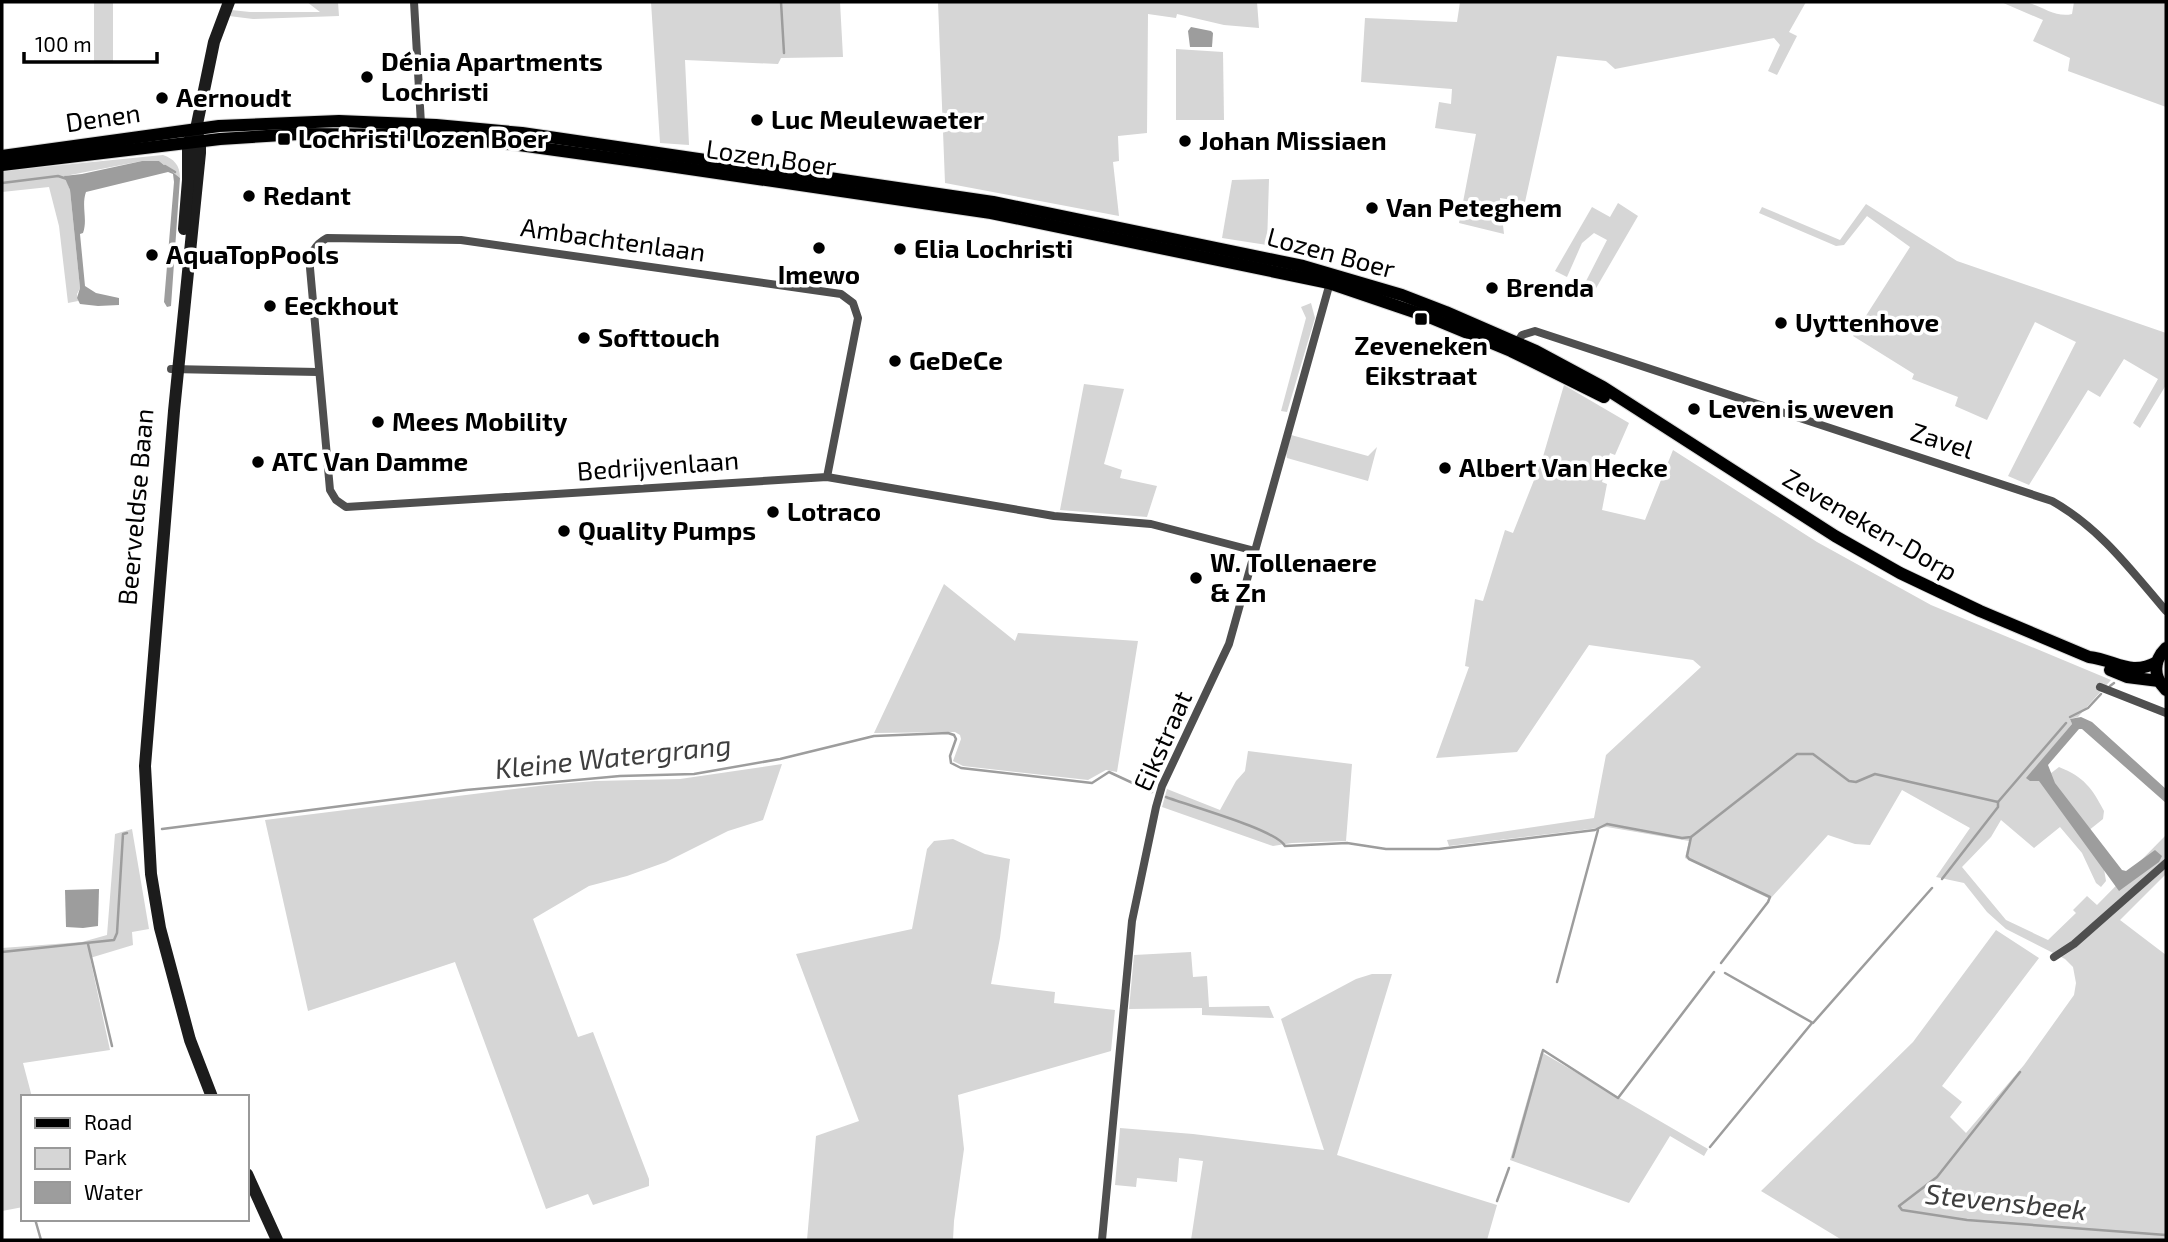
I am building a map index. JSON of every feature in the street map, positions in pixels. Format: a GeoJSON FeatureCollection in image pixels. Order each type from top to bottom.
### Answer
{"type":"FeatureCollection","features":[{"type":"Feature","properties":{"kind":"main road"},"geometry":{"type":"LineString","coordinates":[[194,143],[211,54],[229,2]]}},
{"type":"Feature","properties":{"kind":"main road","name":"Denen"},"geometry":{"type":"LineString","coordinates":[[2,156],[196,129],[287,122],[421,124]]}},
{"type":"Feature","properties":{"kind":"main road","name":"Lozen Boer"},"geometry":{"type":"LineString","coordinates":[[421,124],[522,133],[993,202],[1331,279]]}},
{"type":"Feature","properties":{"kind":"main road","name":"Lozen Boer"},"geometry":{"type":"LineString","coordinates":[[194,143],[256,136],[362,134],[429,135],[519,145],[991,213],[1331,279]]}},
{"type":"Feature","properties":{"kind":"main road","name":"Denen"},"geometry":{"type":"LineString","coordinates":[[2,165],[194,143]]}},
{"type":"Feature","properties":{"kind":"main road","name":"Beerveldse Baan"},"geometry":{"type":"LineString","coordinates":[[194,143],[188,180],[145,766],[151,874],[165,948],[190,1040],[211,1095]]}},
{"type":"Feature","properties":{"kind":"main road","name":"Zeveneken-Dorp"},"geometry":{"type":"LineString","coordinates":[[1331,279],[1533,356],[1622,407],[1639,412],[1835,536],[1900,573],[1980,611],[2089,657],[2105,659],[2133,670],[2157,662],[2162,686],[2127,677],[2098,665],[2089,657]]}},
{"type":"Feature","properties":{"kind":"main road"},"geometry":{"type":"LineString","coordinates":[[2157,662],[2166,648]]}},
{"type":"Feature","properties":{"kind":"main road"},"geometry":{"type":"LineString","coordinates":[[248,1176],[277,1240]]}},
{"type":"Feature","properties":{"kind":"street"},"geometry":{"type":"LineString","coordinates":[[414,2],[421,124]]}},
{"type":"Feature","properties":{"kind":"street","name":"Ambachtenlaan"},"geometry":{"type":"LineString","coordinates":[[318,372],[310,259],[319,243],[327,238],[461,240],[841,293],[853,303],[858,318],[827,477]]}},
{"type":"Feature","properties":{"kind":"street","name":"Eikstraat"},"geometry":{"type":"LineString","coordinates":[[1102,1240],[1132,921],[1156,807],[1162,786],[1228,644],[1331,279]]}},
{"type":"Feature","properties":{"kind":"street"},"geometry":{"type":"LineString","coordinates":[[1514,347],[1527,332],[1535,331],[1546,335],[1533,356]]}},
{"type":"Feature","properties":{"kind":"street","name":"Zavel"},"geometry":{"type":"LineString","coordinates":[[1546,335],[2052,501],[2087,523],[2112,546],[2166,611]]}},
{"type":"Feature","properties":{"kind":"street"},"geometry":{"type":"LineString","coordinates":[[175,370],[318,372]]}},
{"type":"Feature","properties":{"kind":"street","name":"Bedrijvenlaan"},"geometry":{"type":"LineString","coordinates":[[318,372],[330,489],[336,500],[346,507],[827,477],[1054,516],[1151,524],[1255,551]]}},
{"type":"Feature","properties":{"kind":"street"},"geometry":{"type":"LineString","coordinates":[[2101,687],[2166,713]]}},
{"type":"Feature","properties":{"kind":"street"},"geometry":{"type":"LineString","coordinates":[[2054,957],[2074,944],[2166,863]]}},
{"type":"Feature","properties":{"kind":"green space"},"geometry":{"type":"Polygon","coordinates":[[[94,2],[113,2],[113,63],[94,62],[94,2]]]}},
{"type":"Feature","properties":{"kind":"green space"},"geometry":{"type":"Polygon","coordinates":[[[307,2],[338,2],[339,16],[253,19],[229,16],[231,10],[320,12],[307,2]]]}},
{"type":"Feature","properties":{"kind":"green space"},"geometry":{"type":"Polygon","coordinates":[[[651,2],[840,2],[843,57],[781,58],[778,64],[685,60],[689,145],[660,143],[651,2]]]}},
{"type":"Feature","properties":{"kind":"green space"},"geometry":{"type":"Polygon","coordinates":[[[938,2],[1257,2],[1259,28],[1224,25],[1177,14],[1176,18],[1148,14],[1147,133],[1118,136],[1119,161],[1113,162],[1119,216],[945,183],[938,2]]]}},
{"type":"Feature","properties":{"kind":"green space"},"geometry":{"type":"Polygon","coordinates":[[[1460,2],[1806,2],[1789,32],[1797,36],[1777,75],[1768,71],[1780,45],[1774,38],[1615,69],[1606,61],[1557,56],[1525,202],[1500,198],[1504,234],[1459,223],[1476,134],[1435,128],[1439,102],[1451,104],[1452,89],[1361,82],[1365,18],[1457,22],[1460,2]]]}},
{"type":"Feature","properties":{"kind":"green space"},"geometry":{"type":"Polygon","coordinates":[[[2001,2],[2026,2],[2066,15],[2072,14],[2074,2],[2166,2],[2166,107],[2068,71],[2070,58],[2033,41],[2043,20],[2001,2]]]}},
{"type":"Feature","properties":{"kind":"green space"},"geometry":{"type":"Polygon","coordinates":[[[1176,49],[1223,52],[1224,120],[1176,120],[1176,49]]]}},
{"type":"Feature","properties":{"kind":"green space"},"geometry":{"type":"Polygon","coordinates":[[[163,155],[176,163],[180,178],[159,161],[142,161],[65,176],[70,190],[80,288],[78,301],[68,303],[59,226],[49,187],[2,192],[2,171],[163,155]]]}},
{"type":"Feature","properties":{"kind":"green space"},"geometry":{"type":"Polygon","coordinates":[[[1269,179],[1267,245],[1222,238],[1232,180],[1269,179]]]}},
{"type":"Feature","properties":{"kind":"green space"},"geometry":{"type":"Polygon","coordinates":[[[1618,203],[1638,216],[1595,290],[1584,285],[1607,240],[1594,233],[1582,243],[1567,277],[1555,271],[1592,207],[1610,217],[1618,203]]]}},
{"type":"Feature","properties":{"kind":"green space"},"geometry":{"type":"Polygon","coordinates":[[[1866,204],[1957,261],[2166,333],[2166,385],[2140,428],[2133,423],[2158,379],[2124,359],[2100,397],[2088,390],[2029,485],[2008,476],[2076,342],[2035,322],[1987,420],[1955,406],[1958,397],[1912,379],[1914,374],[1853,336],[1910,247],[1867,216],[1844,245],[1836,246],[1759,213],[1762,207],[1840,240],[1866,204]]]}},
{"type":"Feature","properties":{"kind":"green space"},"geometry":{"type":"Polygon","coordinates":[[[1311,303],[1315,318],[1287,412],[1281,411],[1306,318],[1301,307],[1311,303]]]}},
{"type":"Feature","properties":{"kind":"green space"},"geometry":{"type":"Polygon","coordinates":[[[1084,384],[1124,389],[1104,464],[1122,470],[1120,478],[1157,486],[1147,517],[1060,510],[1084,384]]]}},
{"type":"Feature","properties":{"kind":"green space"},"geometry":{"type":"Polygon","coordinates":[[[1564,385],[1629,423],[1615,455],[1610,453],[1602,482],[1607,484],[1602,510],[1645,520],[1673,450],[1817,542],[1931,605],[2111,680],[2078,717],[2070,719],[2072,724],[2027,778],[2039,780],[2059,767],[2081,779],[2091,790],[2104,811],[2103,819],[2088,831],[2104,869],[2106,881],[2101,887],[2096,883],[2082,853],[2060,827],[2034,848],[2001,820],[1991,837],[1962,867],[2006,920],[2048,940],[2076,913],[2073,910],[2087,896],[2097,905],[2166,835],[2166,874],[2120,920],[2166,955],[2166,1240],[1842,1240],[1761,1191],[1913,1042],[1996,930],[2039,958],[1942,1086],[1962,1102],[1950,1117],[1966,1133],[2024,1065],[2074,995],[2076,983],[2073,967],[2065,959],[2006,929],[1987,912],[1964,883],[1936,877],[1970,828],[1902,790],[1870,845],[1855,844],[1828,835],[1770,899],[1685,858],[1689,841],[1607,827],[1449,846],[1447,840],[1594,818],[1606,755],[1701,667],[1693,660],[1589,645],[1517,752],[1436,758],[1469,667],[1465,666],[1475,599],[1483,601],[1505,530],[1513,533],[1542,460],[1564,385]]]}},
{"type":"Feature","properties":{"kind":"green space"},"geometry":{"type":"Polygon","coordinates":[[[1291,435],[1368,456],[1377,447],[1368,481],[1287,458],[1291,435]]]}},
{"type":"Feature","properties":{"kind":"green space"},"geometry":{"type":"Polygon","coordinates":[[[944,584],[1015,641],[1018,633],[1138,641],[1117,772],[1106,770],[1088,780],[963,766],[953,761],[961,739],[955,732],[874,733],[944,584]]]}},
{"type":"Feature","properties":{"kind":"green space"},"geometry":{"type":"Polygon","coordinates":[[[1248,751],[1352,764],[1346,841],[1273,846],[1162,807],[1167,789],[1220,810],[1236,781],[1245,771],[1248,751]]]}},
{"type":"Feature","properties":{"kind":"green space"},"geometry":{"type":"Polygon","coordinates":[[[782,764],[763,820],[728,831],[666,862],[589,886],[533,919],[578,1037],[593,1032],[649,1179],[649,1186],[593,1205],[588,1194],[546,1209],[455,962],[308,1011],[265,820],[547,785],[680,779],[782,764]]]}},
{"type":"Feature","properties":{"kind":"green space"},"geometry":{"type":"Polygon","coordinates":[[[132,829],[149,929],[132,932],[133,945],[90,958],[110,1050],[23,1063],[31,1095],[21,1095],[21,1207],[2,1211],[2,948],[82,942],[107,935],[115,834],[132,829]]]}},
{"type":"Feature","properties":{"kind":"green space"},"geometry":{"type":"Polygon","coordinates":[[[953,839],[985,854],[1010,859],[991,984],[1055,992],[1054,1003],[1115,1010],[1111,1051],[958,1095],[964,1149],[953,1240],[807,1240],[816,1136],[859,1121],[796,954],[912,929],[927,849],[934,841],[953,839]]]}},
{"type":"Feature","properties":{"kind":"green space"},"geometry":{"type":"Polygon","coordinates":[[[1191,952],[1193,977],[1207,976],[1209,1007],[1269,1006],[1274,1018],[1202,1015],[1202,1008],[1129,1009],[1134,955],[1191,952]]]}},
{"type":"Feature","properties":{"kind":"green space"},"geometry":{"type":"Polygon","coordinates":[[[1372,974],[1392,974],[1337,1155],[1497,1205],[1487,1240],[1191,1240],[1203,1161],[1179,1158],[1177,1182],[1137,1178],[1136,1187],[1115,1185],[1120,1128],[1324,1150],[1281,1019],[1356,979],[1372,974]]]}},
{"type":"Feature","properties":{"kind":"green space"},"geometry":{"type":"Polygon","coordinates":[[[1541,1052],[1708,1149],[1704,1156],[1670,1136],[1629,1203],[1510,1160],[1541,1052]]]}},
{"type":"Feature","properties":{"kind":"water"},"geometry":{"type":"Polygon","coordinates":[[[1191,27],[1211,31],[1212,47],[1190,47],[1188,31],[1191,27]]]}},
{"type":"Feature","properties":{"kind":"water"},"geometry":{"type":"Polygon","coordinates":[[[142,161],[159,161],[180,178],[171,306],[167,307],[164,302],[174,182],[173,174],[168,172],[86,192],[85,223],[83,233],[80,234],[85,286],[96,293],[119,298],[119,305],[80,304],[77,298],[80,288],[70,190],[64,176],[142,161]]]}},
{"type":"Feature","properties":{"kind":"water"},"geometry":{"type":"Polygon","coordinates":[[[2081,717],[2092,722],[2166,789],[2166,803],[2082,729],[2079,729],[2048,765],[2055,783],[2122,870],[2126,871],[2155,850],[2162,856],[2159,862],[2119,891],[2039,781],[2026,778],[2072,724],[2070,719],[2081,717]]]}},
{"type":"Feature","properties":{"kind":"water"},"geometry":{"type":"Polygon","coordinates":[[[99,889],[98,926],[66,927],[65,890],[99,889]]]}},
{"type":"Feature","properties":{"kind":"waterway"},"geometry":{"type":"LineString","coordinates":[[781,2],[784,53]]}},
{"type":"Feature","properties":{"kind":"waterway"},"geometry":{"type":"LineString","coordinates":[[165,166],[175,172]]}},
{"type":"Feature","properties":{"kind":"waterway"},"geometry":{"type":"LineString","coordinates":[[2,183],[58,176],[67,179]]}},
{"type":"Feature","properties":{"kind":"waterway","name":"Kleine Watergrang"},"geometry":{"type":"LineString","coordinates":[[2110,686],[2114,683]]}},
{"type":"Feature","properties":{"kind":"waterway","name":"Kleine Watergrang"},"geometry":{"type":"LineString","coordinates":[[2070,717],[2088,708],[2101,694]]}},
{"type":"Feature","properties":{"kind":"waterway","name":"Kleine Watergrang"},"geometry":{"type":"LineString","coordinates":[[1166,797],[1249,825],[1278,839],[1285,846],[1347,843],[1386,849],[1439,849],[1595,830],[1607,824],[1682,838],[1691,837],[1797,754],[1813,754],[1849,781],[1856,782],[1875,774],[1998,802],[2066,723]]}},
{"type":"Feature","properties":{"kind":"waterway","name":"Kleine Watergrang"},"geometry":{"type":"LineString","coordinates":[[162,829],[466,790],[620,776],[694,774],[780,759],[874,736],[948,733],[956,739],[950,756],[951,763],[961,768],[1092,783],[1109,772],[1152,792]]}},
{"type":"Feature","properties":{"kind":"waterway"},"geometry":{"type":"LineString","coordinates":[[1942,879],[1998,807],[1998,802]]}},
{"type":"Feature","properties":{"kind":"waterway"},"geometry":{"type":"LineString","coordinates":[[1557,982],[1598,830]]}},
{"type":"Feature","properties":{"kind":"waterway","name":"Kleine Watergrang"},"geometry":{"type":"LineString","coordinates":[[2,952],[114,940],[117,933],[123,834],[127,833]]}},
{"type":"Feature","properties":{"kind":"waterway"},"geometry":{"type":"LineString","coordinates":[[1691,837],[1687,856],[1689,859],[1770,897],[1721,963]]}},
{"type":"Feature","properties":{"kind":"waterway"},"geometry":{"type":"LineString","coordinates":[[1725,973],[1813,1023],[1932,888]]}},
{"type":"Feature","properties":{"kind":"waterway"},"geometry":{"type":"LineString","coordinates":[[88,944],[112,1046]]}},
{"type":"Feature","properties":{"kind":"waterway"},"geometry":{"type":"LineString","coordinates":[[1513,1157],[1543,1050],[1618,1098],[1714,972]]}},
{"type":"Feature","properties":{"kind":"waterway"},"geometry":{"type":"LineString","coordinates":[[1710,1147],[1812,1023]]}},
{"type":"Feature","properties":{"kind":"waterway","name":"Stevensbeek"},"geometry":{"type":"LineString","coordinates":[[2020,1072],[1937,1177],[1899,1206],[1902,1210],[1967,1220],[2166,1235]]}},
{"type":"Feature","properties":{"kind":"waterway"},"geometry":{"type":"LineString","coordinates":[[1497,1201],[1509,1168]]}},
{"type":"Feature","properties":{"kind":"waterway"},"geometry":{"type":"LineString","coordinates":[[36,1221],[41,1240]]}},
{"type":"Feature","properties":{"kind":"place","name":"Dénia Apartments Lochristi"},"geometry":{"type":"Point","coordinates":[367,77]}},
{"type":"Feature","properties":{"kind":"place","name":"Aernoudt"},"geometry":{"type":"Point","coordinates":[162,98]}},
{"type":"Feature","properties":{"kind":"place","name":"Luc Meulewaeter"},"geometry":{"type":"Point","coordinates":[757,120]}},
{"type":"Feature","properties":{"kind":"place","name":"Lochristi Lozen Boer"},"geometry":{"type":"Point","coordinates":[284,139]}},
{"type":"Feature","properties":{"kind":"place","name":"Johan Missiaen"},"geometry":{"type":"Point","coordinates":[1185,141]}},
{"type":"Feature","properties":{"kind":"place","name":"Redant"},"geometry":{"type":"Point","coordinates":[249,196]}},
{"type":"Feature","properties":{"kind":"place","name":"Van Peteghem"},"geometry":{"type":"Point","coordinates":[1372,208]}},
{"type":"Feature","properties":{"kind":"place","name":"Imewo"},"geometry":{"type":"Point","coordinates":[819,248]}},
{"type":"Feature","properties":{"kind":"place","name":"Elia Lochristi"},"geometry":{"type":"Point","coordinates":[900,249]}},
{"type":"Feature","properties":{"kind":"place","name":"AquaTopPools"},"geometry":{"type":"Point","coordinates":[152,255]}},
{"type":"Feature","properties":{"kind":"place","name":"Brenda"},"geometry":{"type":"Point","coordinates":[1492,288]}},
{"type":"Feature","properties":{"kind":"place","name":"Eeckhout"},"geometry":{"type":"Point","coordinates":[270,306]}},
{"type":"Feature","properties":{"kind":"place","name":"Zeveneken Eikstraat"},"geometry":{"type":"Point","coordinates":[1421,319]}},
{"type":"Feature","properties":{"kind":"place","name":"Uyttenhove"},"geometry":{"type":"Point","coordinates":[1781,323]}},
{"type":"Feature","properties":{"kind":"place","name":"Softtouch"},"geometry":{"type":"Point","coordinates":[584,338]}},
{"type":"Feature","properties":{"kind":"place","name":"GeDeCe"},"geometry":{"type":"Point","coordinates":[895,361]}},
{"type":"Feature","properties":{"kind":"place","name":"Leven is weven"},"geometry":{"type":"Point","coordinates":[1694,409]}},
{"type":"Feature","properties":{"kind":"place","name":"Mees Mobility"},"geometry":{"type":"Point","coordinates":[378,422]}},
{"type":"Feature","properties":{"kind":"place","name":"ATC Van Damme"},"geometry":{"type":"Point","coordinates":[258,462]}},
{"type":"Feature","properties":{"kind":"place","name":"Albert Van Hecke"},"geometry":{"type":"Point","coordinates":[1445,468]}},
{"type":"Feature","properties":{"kind":"place","name":"Lotraco"},"geometry":{"type":"Point","coordinates":[773,512]}},
{"type":"Feature","properties":{"kind":"place","name":"Quality Pumps"},"geometry":{"type":"Point","coordinates":[564,531]}},
{"type":"Feature","properties":{"kind":"place","name":"W. Tollenaere & Zn"},"geometry":{"type":"Point","coordinates":[1196,578]}}]}
